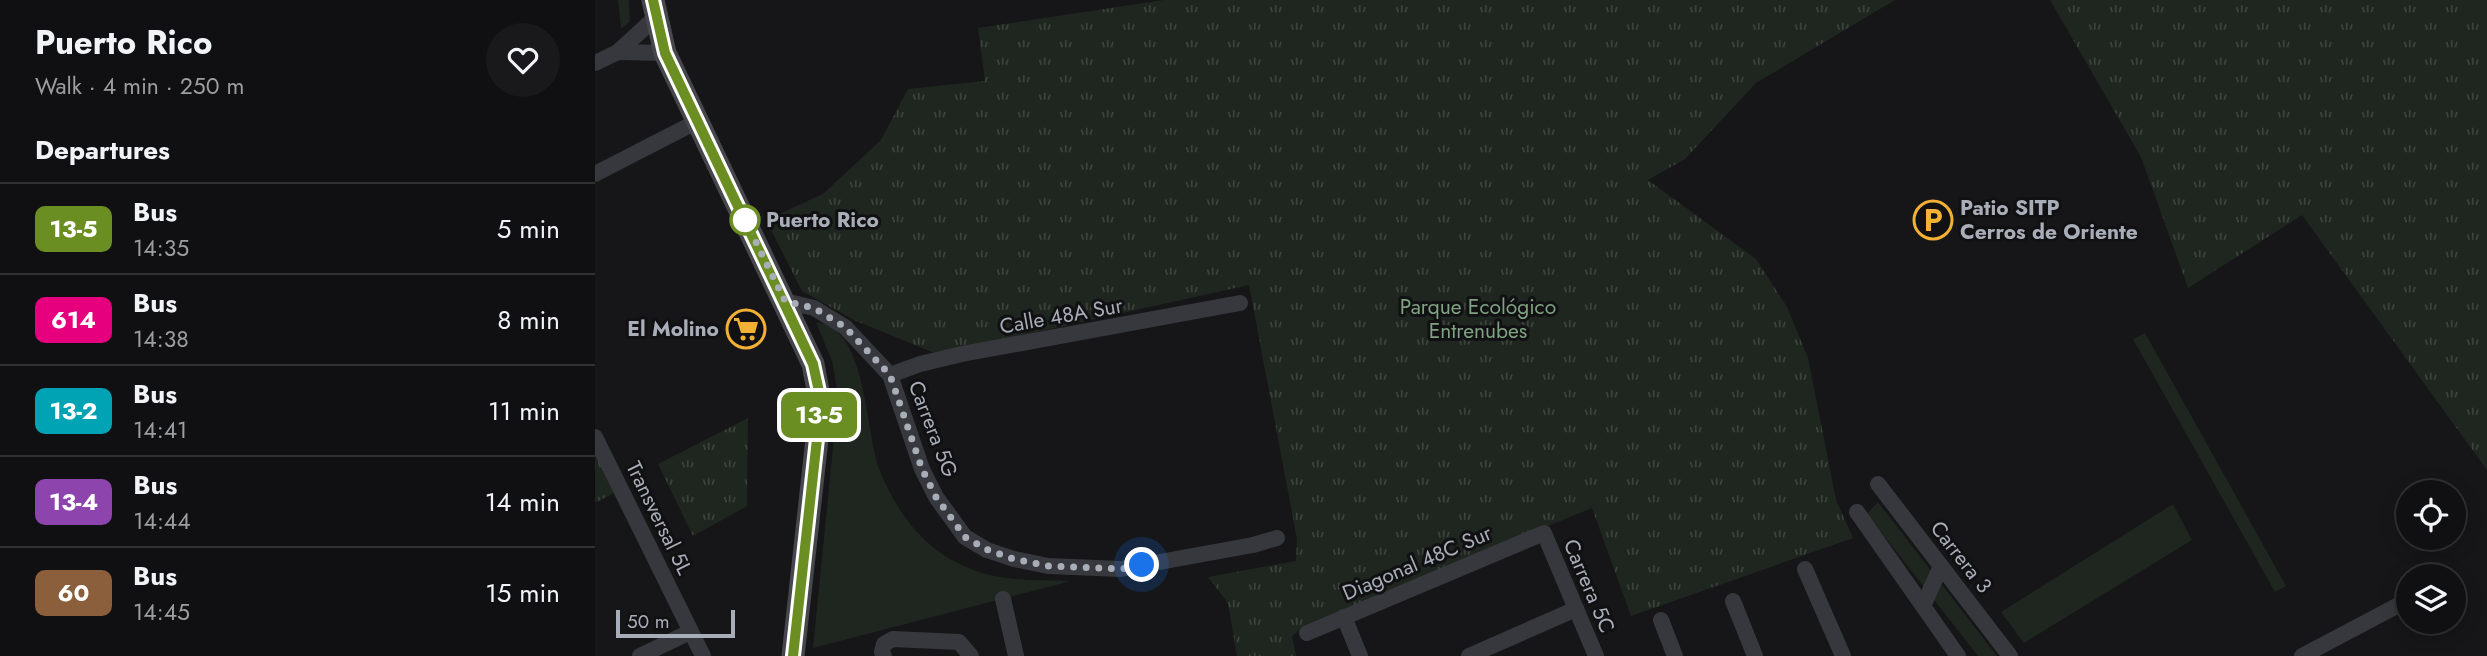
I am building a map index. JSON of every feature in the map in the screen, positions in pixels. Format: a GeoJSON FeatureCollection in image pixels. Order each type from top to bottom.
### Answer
{"type":"FeatureCollection","features":[{"type":"Feature","properties":{"kind":"main road"},"geometry":{"type":"LineString","coordinates":[[655,9],[665,53],[813,364],[820,396],[819,421],[799,654]]}},
{"type":"Feature","properties":{"kind":"street"},"geometry":{"type":"LineString","coordinates":[[595,63],[618,52],[655,9]]}},
{"type":"Feature","properties":{"kind":"street"},"geometry":{"type":"LineString","coordinates":[[618,52],[665,53]]}},
{"type":"Feature","properties":{"kind":"street"},"geometry":{"type":"LineString","coordinates":[[595,174],[698,121]]}},
{"type":"Feature","properties":{"kind":"street","name":"Carrera 5G"},"geometry":{"type":"LineString","coordinates":[[785,301],[814,308],[845,327],[890,375],[922,469],[936,497],[965,537],[988,550],[1048,566],[1122,569],[1253,545],[1277,538]]}},
{"type":"Feature","properties":{"kind":"street","name":"Calle 48A Sur"},"geometry":{"type":"LineString","coordinates":[[890,375],[920,364],[962,354],[1240,303]]}},
{"type":"Feature","properties":{"kind":"street","name":"Transversal 5L"},"geometry":{"type":"LineString","coordinates":[[595,437],[703,656]]}},
{"type":"Feature","properties":{"kind":"street","name":"Carrera 3"},"geometry":{"type":"LineString","coordinates":[[1878,484],[2010,656]]}},
{"type":"Feature","properties":{"kind":"street"},"geometry":{"type":"LineString","coordinates":[[1857,512],[1958,656]]}},
{"type":"Feature","properties":{"kind":"street","name":"Carrera 5C"},"geometry":{"type":"LineString","coordinates":[[1544,533],[1595,656]]}},
{"type":"Feature","properties":{"kind":"street","name":"Diagonal 48C Sur"},"geometry":{"type":"LineString","coordinates":[[1307,633],[1544,533]]}},
{"type":"Feature","properties":{"kind":"street"},"geometry":{"type":"LineString","coordinates":[[1923,606],[1941,566]]}},
{"type":"Feature","properties":{"kind":"street"},"geometry":{"type":"LineString","coordinates":[[1805,569],[1843,656]]}},
{"type":"Feature","properties":{"kind":"street"},"geometry":{"type":"LineString","coordinates":[[1003,598],[1016,656]]}},
{"type":"Feature","properties":{"kind":"street"},"geometry":{"type":"LineString","coordinates":[[1733,601],[1755,656]]}},
{"type":"Feature","properties":{"kind":"street"},"geometry":{"type":"LineString","coordinates":[[2302,656],[2396,606]]}},
{"type":"Feature","properties":{"kind":"street"},"geometry":{"type":"LineString","coordinates":[[1469,656],[1576,609]]}},
{"type":"Feature","properties":{"kind":"street"},"geometry":{"type":"LineString","coordinates":[[1344,617],[1360,656]]}},
{"type":"Feature","properties":{"kind":"street"},"geometry":{"type":"LineString","coordinates":[[1661,620],[1675,656]]}},
{"type":"Feature","properties":{"kind":"street"},"geometry":{"type":"LineString","coordinates":[[640,656],[690,632]]}},
{"type":"Feature","properties":{"kind":"street"},"geometry":{"type":"LineString","coordinates":[[884,656],[884,644],[893,639],[959,642],[971,656]]}},
{"type":"Feature","properties":{"kind":"green space"},"geometry":{"type":"Polygon","coordinates":[[[618,0],[629,0],[630,21],[621,29],[618,0]]]}},
{"type":"Feature","properties":{"kind":"green space","name":"Parque Ecológico Entrenubes"},"geometry":{"type":"Polygon","coordinates":[[[1164,0],[1895,0],[1756,83],[1685,159],[1648,180],[1756,259],[1787,307],[1808,358],[1836,500],[1853,538],[1631,616],[1592,508],[1305,625],[1292,636],[1296,656],[1237,656],[1228,603],[1208,577],[1296,561],[1297,539],[1249,285],[937,354],[854,320],[802,291],[766,220],[823,194],[881,140],[908,89],[985,81],[978,28],[1164,0]]]}},
{"type":"Feature","properties":{"kind":"green space"},"geometry":{"type":"Polygon","coordinates":[[[2050,0],[2487,0],[2487,470],[2302,215],[2188,288],[2141,157],[2050,0]]]}},
{"type":"Feature","properties":{"kind":"green space"},"geometry":{"type":"Polygon","coordinates":[[[816,322],[831,327],[843,338],[852,354],[859,372],[880,471],[895,502],[915,530],[940,552],[983,573],[1021,580],[1071,581],[813,648],[838,397],[833,364],[816,322]]]}},
{"type":"Feature","properties":{"kind":"green space"},"geometry":{"type":"Polygon","coordinates":[[[2145,333],[2286,586],[2275,592],[2133,339],[2145,333]]]}},
{"type":"Feature","properties":{"kind":"green space"},"geometry":{"type":"Polygon","coordinates":[[[748,418],[747,506],[693,536],[658,464],[748,418]]]}},
{"type":"Feature","properties":{"kind":"green space"},"geometry":{"type":"Polygon","coordinates":[[[595,449],[616,492],[595,503],[595,449]]]}},
{"type":"Feature","properties":{"kind":"green space"},"geometry":{"type":"Polygon","coordinates":[[[1878,502],[1997,656],[1978,656],[1867,514],[1878,502]]]}},
{"type":"Feature","properties":{"kind":"green space"},"geometry":{"type":"Polygon","coordinates":[[[2173,504],[2192,540],[2024,643],[2001,612],[2173,504]]]}},
{"type":"Feature","properties":{"kind":"bus line","name":"13-5"},"geometry":{"type":"LineString","coordinates":[[653,0],[665,53],[804,342],[813,364],[820,396],[793,656]]}},
{"type":"Feature","properties":{"kind":"place","name":"Puerto Rico"},"geometry":{"type":"Point","coordinates":[745,220]}},
{"type":"Feature","properties":{"kind":"place","name":"Patio SITP Cerros de Oriente"},"geometry":{"type":"Point","coordinates":[1933,220]}},
{"type":"Feature","properties":{"kind":"place","name":"El Molino"},"geometry":{"type":"Point","coordinates":[746,329]}},
{"type":"Feature","properties":{"kind":"route"},"geometry":{"type":"LineString","coordinates":[[745,220],[785,301],[814,308],[845,327],[890,375],[922,469],[936,497],[965,537],[988,550],[1048,566],[1122,569],[1142,565]]}}]}
